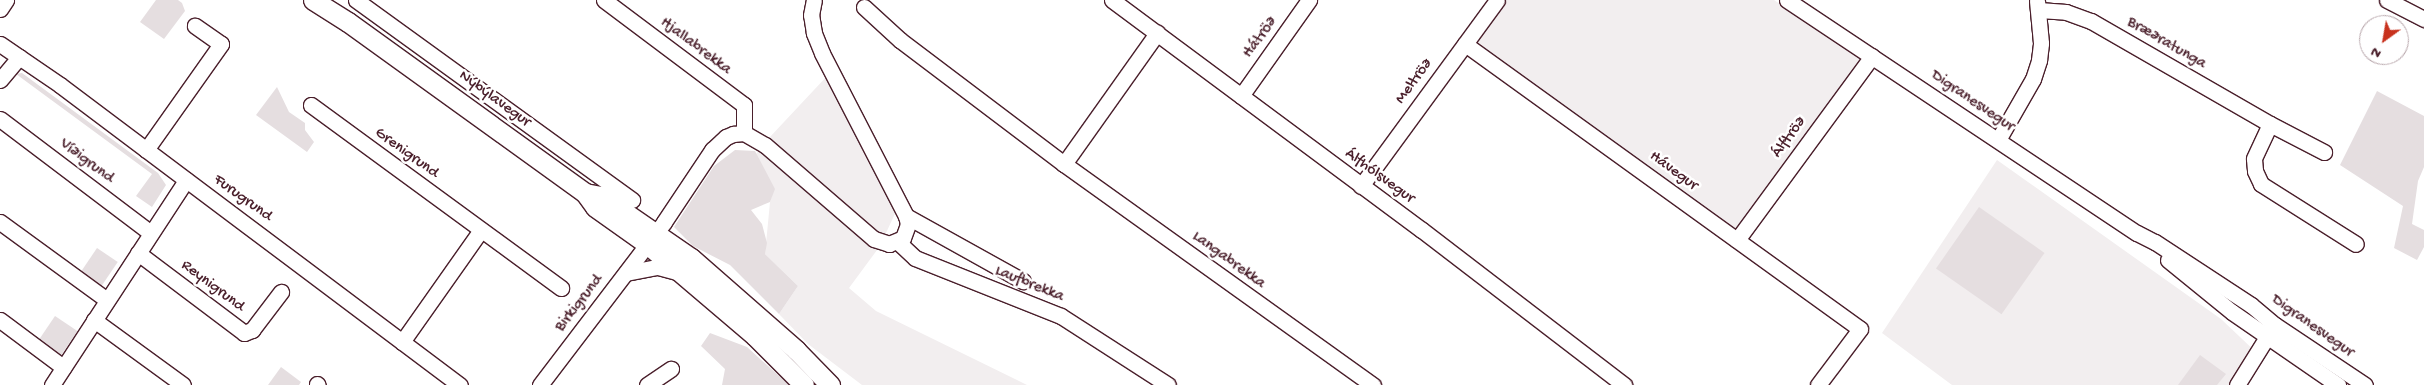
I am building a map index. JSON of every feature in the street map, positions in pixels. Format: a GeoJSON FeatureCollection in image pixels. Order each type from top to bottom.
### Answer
{"type":"FeatureCollection","features":[{"type":"Feature","properties":{"kind":"main road","name":"Nýbýlavegur"},"geometry":{"type":"LineString","coordinates":[[313,0],[348,22],[585,193],[595,207],[652,238],[740,300],[796,350],[830,385]]}},
{"type":"Feature","properties":{"kind":"main road","name":"Nýbýlavegur"},"geometry":{"type":"LineString","coordinates":[[652,238],[685,275],[755,336],[804,385]]}},
{"type":"Feature","properties":{"kind":"street"},"geometry":{"type":"LineString","coordinates":[[0,8],[6,0]]}},
{"type":"Feature","properties":{"kind":"street","name":"Nýbýlavegur"},"geometry":{"type":"LineString","coordinates":[[356,0],[632,200]]}},
{"type":"Feature","properties":{"kind":"street","name":"Hjallabrekka"},"geometry":{"type":"LineString","coordinates":[[604,0],[744,105],[744,133]]}},
{"type":"Feature","properties":{"kind":"street"},"geometry":{"type":"LineString","coordinates":[[652,238],[712,150],[726,137],[744,133],[765,145],[872,237],[890,244],[898,242],[906,231],[906,216],[822,53],[812,24],[814,0]]}},
{"type":"Feature","properties":{"kind":"street","name":"Álfhólsvegur"},"geometry":{"type":"LineString","coordinates":[[1112,0],[1624,385]]}},
{"type":"Feature","properties":{"kind":"street","name":"Hátröð"},"geometry":{"type":"LineString","coordinates":[[1241,96],[1309,0]]}},
{"type":"Feature","properties":{"kind":"street","name":"Meltröð"},"geometry":{"type":"LineString","coordinates":[[1361,186],[1497,0]]}},
{"type":"Feature","properties":{"kind":"street","name":"Digranesvegur"},"geometry":{"type":"LineString","coordinates":[[1787,0],[2137,233],[2197,285],[2364,385]]}},
{"type":"Feature","properties":{"kind":"street"},"geometry":{"type":"LineString","coordinates":[[2387,0],[2424,19]]}},
{"type":"Feature","properties":{"kind":"street"},"geometry":{"type":"LineString","coordinates":[[1998,140],[2035,73],[2041,42],[2038,5]]}},
{"type":"Feature","properties":{"kind":"street","name":"Bræðratunga"},"geometry":{"type":"LineString","coordinates":[[2038,5],[2092,21],[2270,124],[2324,152]]}},
{"type":"Feature","properties":{"kind":"street","name":"Langabrekka"},"geometry":{"type":"LineString","coordinates":[[864,7],[900,40],[1064,164],[1373,385]]}},
{"type":"Feature","properties":{"kind":"street"},"geometry":{"type":"LineString","coordinates":[[146,150],[221,44],[195,26]]}},
{"type":"Feature","properties":{"kind":"street"},"geometry":{"type":"LineString","coordinates":[[1064,164],[1157,33]]}},
{"type":"Feature","properties":{"kind":"street","name":"Furugrund"},"geometry":{"type":"LineString","coordinates":[[0,44],[60,85],[460,385]]}},
{"type":"Feature","properties":{"kind":"street","name":"Hávegur"},"geometry":{"type":"LineString","coordinates":[[1465,44],[1860,329],[1818,385]]}},
{"type":"Feature","properties":{"kind":"street","name":"Álftröð"},"geometry":{"type":"LineString","coordinates":[[1737,240],[1872,56]]}},
{"type":"Feature","properties":{"kind":"street"},"geometry":{"type":"LineString","coordinates":[[0,80],[19,58]]}},
{"type":"Feature","properties":{"kind":"street","name":"Grenigrund"},"geometry":{"type":"LineString","coordinates":[[311,106],[561,288]]}},
{"type":"Feature","properties":{"kind":"street","name":"Víðigrund"},"geometry":{"type":"LineString","coordinates":[[0,119],[151,233]]}},
{"type":"Feature","properties":{"kind":"street"},"geometry":{"type":"LineString","coordinates":[[2270,124],[2254,159],[2255,171],[2261,184],[2356,244]]}},
{"type":"Feature","properties":{"kind":"street"},"geometry":{"type":"LineString","coordinates":[[0,320],[60,379],[106,300],[186,180]]}},
{"type":"Feature","properties":{"kind":"street","name":"Laufbrekka"},"geometry":{"type":"LineString","coordinates":[[906,216],[1023,281]]}},
{"type":"Feature","properties":{"kind":"street"},"geometry":{"type":"LineString","coordinates":[[0,222],[106,300]]}},
{"type":"Feature","properties":{"kind":"street"},"geometry":{"type":"LineString","coordinates":[[402,342],[481,230]]}},
{"type":"Feature","properties":{"kind":"street","name":"Birkigrund"},"geometry":{"type":"LineString","coordinates":[[540,385],[652,238]]}},
{"type":"Feature","properties":{"kind":"street","name":"Laufbrekka"},"geometry":{"type":"LineString","coordinates":[[898,242],[915,258],[1061,316],[1168,385]]}},
{"type":"Feature","properties":{"kind":"street","name":"Reynigrund"},"geometry":{"type":"LineString","coordinates":[[138,253],[244,333],[252,330],[281,292]]}},
{"type":"Feature","properties":{"kind":"street"},"geometry":{"type":"LineString","coordinates":[[626,273],[658,267],[685,275]]}},
{"type":"Feature","properties":{"kind":"street"},"geometry":{"type":"LineString","coordinates":[[94,320],[183,385]]}},
{"type":"Feature","properties":{"kind":"street"},"geometry":{"type":"LineString","coordinates":[[2237,385],[2271,331]]}},
{"type":"Feature","properties":{"kind":"street","name":"Digranesvegur"},"geometry":{"type":"LineString","coordinates":[[2271,331],[2338,385]]}},
{"type":"Feature","properties":{"kind":"street"},"geometry":{"type":"LineString","coordinates":[[647,385],[671,369]]}},
{"type":"Feature","properties":{"kind":"shaded area"},"geometry":{"type":"Polygon","coordinates":[[[156,0],[178,0],[182,3],[185,11],[164,39],[140,22],[156,0]]]}},
{"type":"Feature","properties":{"kind":"shaded area"},"geometry":{"type":"Polygon","coordinates":[[[1503,0],[1774,0],[1862,59],[1736,237],[1471,44],[1503,0]]]}},
{"type":"Feature","properties":{"kind":"shaded area"},"geometry":{"type":"Polygon","coordinates":[[[22,73],[158,173],[166,185],[152,207],[136,196],[152,174],[16,74],[22,73]]]}},
{"type":"Feature","properties":{"kind":"shaded area"},"geometry":{"type":"Polygon","coordinates":[[[828,75],[898,207],[880,246],[849,288],[876,311],[1027,385],[862,385],[808,344],[779,314],[798,286],[765,254],[770,202],[774,189],[752,159],[828,75]]]}},
{"type":"Feature","properties":{"kind":"shaded area"},"geometry":{"type":"Polygon","coordinates":[[[277,87],[289,112],[305,123],[305,130],[314,142],[307,152],[256,115],[277,87]]]}},
{"type":"Feature","properties":{"kind":"shaded area"},"geometry":{"type":"Polygon","coordinates":[[[2377,91],[2424,116],[2424,167],[2418,181],[2412,224],[2424,230],[2424,247],[2417,260],[2394,248],[2403,206],[2340,165],[2377,91]]]}},
{"type":"Feature","properties":{"kind":"shaded area"},"geometry":{"type":"Polygon","coordinates":[[[735,150],[755,151],[775,189],[770,202],[751,210],[762,224],[767,243],[765,254],[798,286],[779,314],[730,265],[693,246],[674,227],[714,166],[735,150]]]}},
{"type":"Feature","properties":{"kind":"shaded area"},"geometry":{"type":"Polygon","coordinates":[[[1997,160],[2221,319],[2259,355],[2239,385],[1952,385],[1882,333],[1997,160]]]}},
{"type":"Feature","properties":{"kind":"shaded area"},"geometry":{"type":"Polygon","coordinates":[[[1979,207],[2045,253],[2002,314],[1936,268],[1979,207]]]}},
{"type":"Feature","properties":{"kind":"shaded area"},"geometry":{"type":"Polygon","coordinates":[[[97,248],[118,262],[102,286],[81,272],[97,248]]]}},
{"type":"Feature","properties":{"kind":"shaded area"},"geometry":{"type":"Polygon","coordinates":[[[55,316],[77,331],[61,355],[39,340],[55,316]]]}},
{"type":"Feature","properties":{"kind":"shaded area"},"geometry":{"type":"Polygon","coordinates":[[[710,333],[747,347],[789,385],[722,385],[725,369],[701,346],[710,333]]]}},
{"type":"Feature","properties":{"kind":"shaded area"},"geometry":{"type":"Polygon","coordinates":[[[2200,355],[2226,374],[2217,385],[2178,385],[2200,355]]]}},
{"type":"Feature","properties":{"kind":"shaded area"},"geometry":{"type":"Polygon","coordinates":[[[281,367],[301,382],[299,385],[268,385],[281,367]]]}}]}
